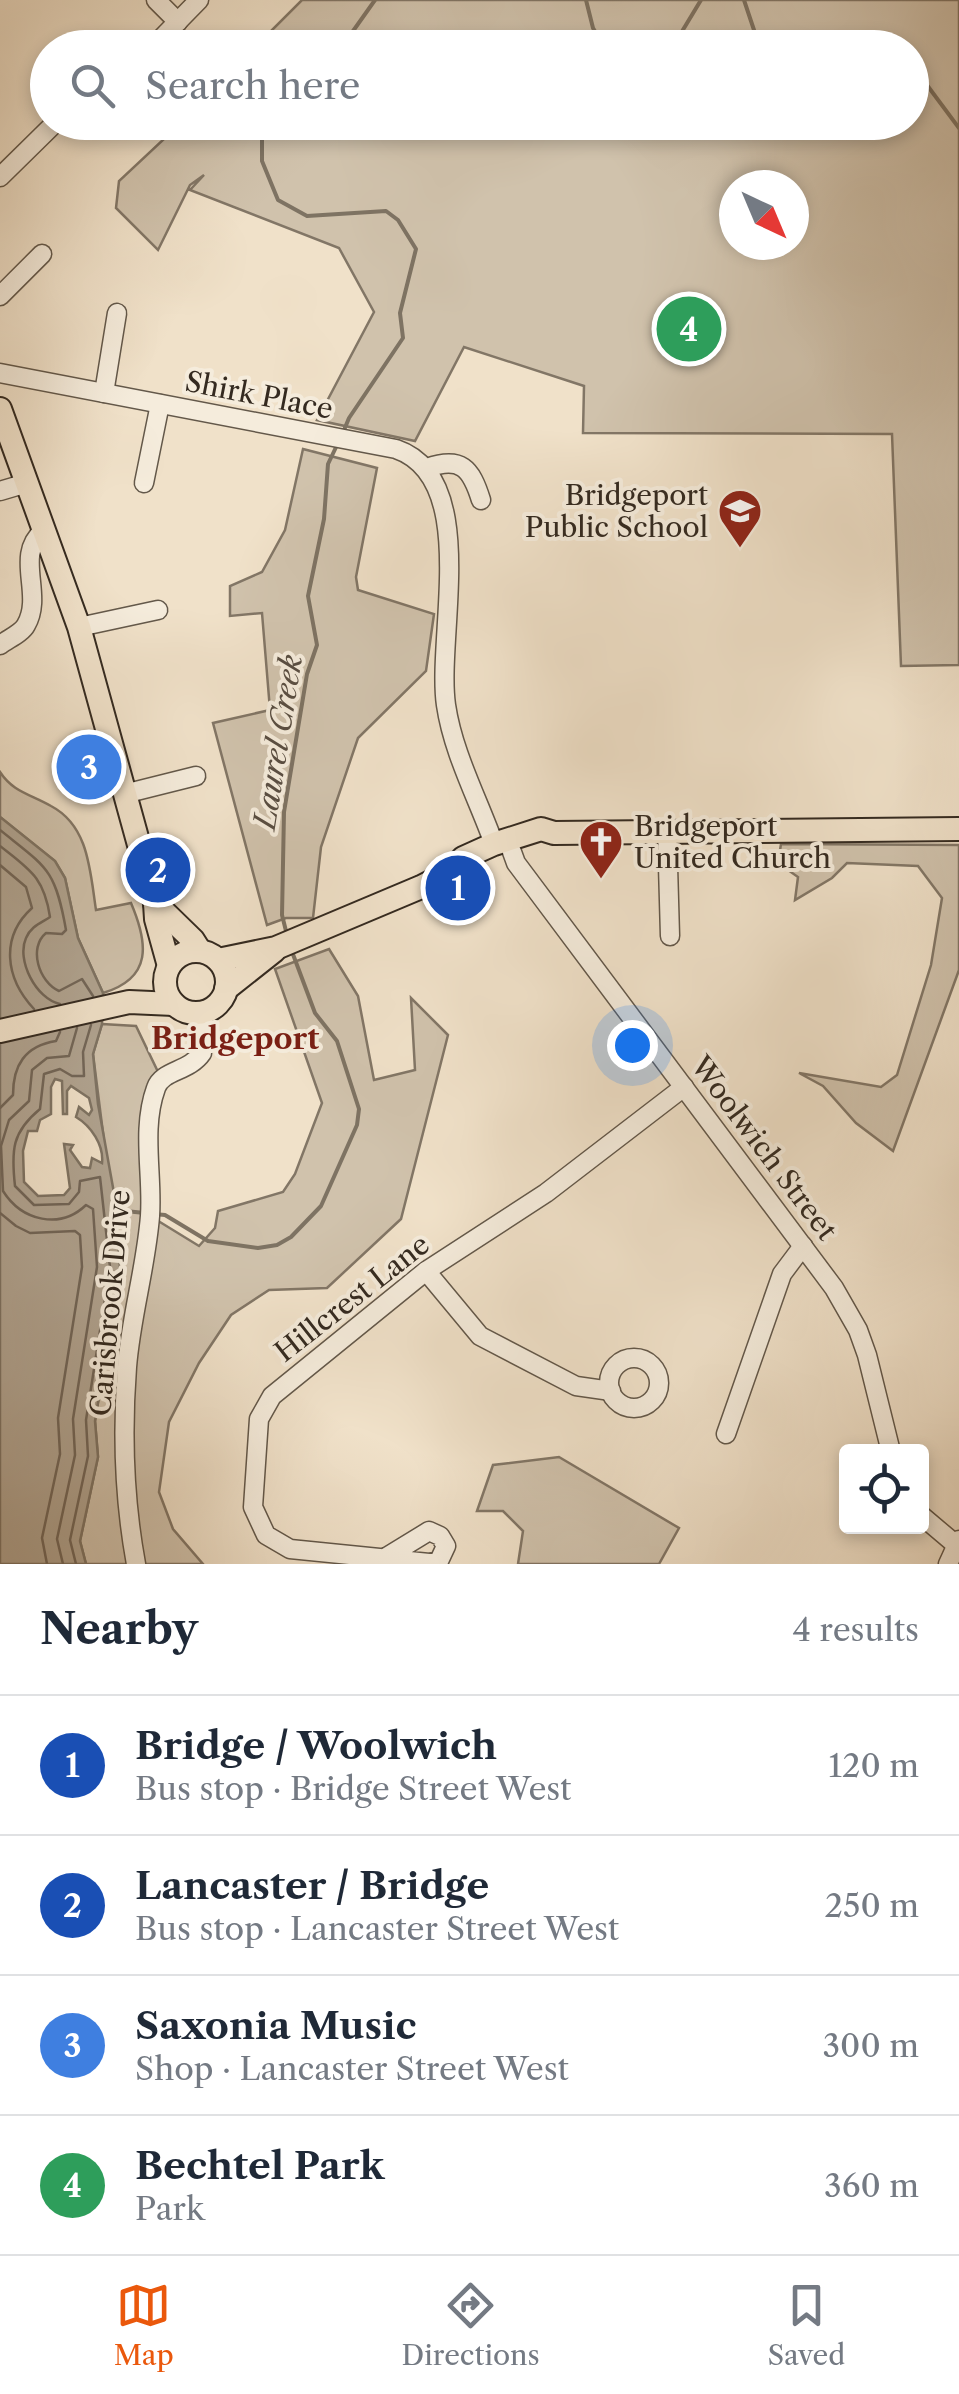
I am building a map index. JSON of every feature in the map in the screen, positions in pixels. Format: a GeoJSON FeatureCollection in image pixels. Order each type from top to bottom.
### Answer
{"type":"FeatureCollection","features":[{"type":"Feature","properties":{"kind":"main road"},"geometry":{"type":"LineString","coordinates":[[0,412],[79,627],[155,903],[167,971],[166,991],[174,1004],[186,1012],[200,1013],[217,1005],[226,990],[276,948]]}},
{"type":"Feature","properties":{"kind":"main road"},"geometry":{"type":"LineString","coordinates":[[120,1005],[167,971],[179,956],[276,948],[454,870],[470,870],[502,848],[541,829],[554,833],[959,829]]}},
{"type":"Feature","properties":{"kind":"main road"},"geometry":{"type":"LineString","coordinates":[[155,903],[226,974],[226,990]]}},
{"type":"Feature","properties":{"kind":"main road"},"geometry":{"type":"LineString","coordinates":[[0,1031],[120,1005],[174,1004]]}},
{"type":"Feature","properties":{"kind":"street"},"geometry":{"type":"LineString","coordinates":[[156,0],[178,22]]}},
{"type":"Feature","properties":{"kind":"street"},"geometry":{"type":"LineString","coordinates":[[170,30],[199,0]]}},
{"type":"Feature","properties":{"kind":"street"},"geometry":{"type":"LineString","coordinates":[[0,177],[38,140]]}},
{"type":"Feature","properties":{"kind":"street"},"geometry":{"type":"LineString","coordinates":[[0,296],[42,254]]}},
{"type":"Feature","properties":{"kind":"street"},"geometry":{"type":"LineString","coordinates":[[104,393],[117,314]]}},
{"type":"Feature","properties":{"kind":"street","name":"Shirk Place"},"geometry":{"type":"LineString","coordinates":[[0,373],[383,447],[410,454],[427,468],[445,461],[459,464],[472,476],[482,500]]}},
{"type":"Feature","properties":{"kind":"street"},"geometry":{"type":"LineString","coordinates":[[144,483],[160,404]]}},
{"type":"Feature","properties":{"kind":"street","name":"Woolwich Street"},"geometry":{"type":"LineString","coordinates":[[427,468],[439,491],[448,541],[444,686],[447,710],[502,848],[834,1288],[858,1330],[889,1444]]}},
{"type":"Feature","properties":{"kind":"street"},"geometry":{"type":"LineString","coordinates":[[0,491],[27,484]]}},
{"type":"Feature","properties":{"kind":"street"},"geometry":{"type":"LineString","coordinates":[[0,644],[25,628],[32,607],[29,552],[34,538],[44,531]]}},
{"type":"Feature","properties":{"kind":"street"},"geometry":{"type":"LineString","coordinates":[[79,627],[158,610]]}},
{"type":"Feature","properties":{"kind":"street"},"geometry":{"type":"LineString","coordinates":[[124,794],[196,776]]}},
{"type":"Feature","properties":{"kind":"street"},"geometry":{"type":"LineString","coordinates":[[668,830],[670,936]]}},
{"type":"Feature","properties":{"kind":"street","name":"Carisbrook Drive"},"geometry":{"type":"LineString","coordinates":[[136,1564],[125,1506],[128,1366],[146,1266],[150,1212],[148,1139],[156,1086],[164,1076],[187,1068],[202,1052],[200,1013]]}},
{"type":"Feature","properties":{"kind":"street","name":"Hillcrest Lane"},"geometry":{"type":"LineString","coordinates":[[385,1558],[290,1549],[266,1536],[253,1507],[259,1419],[272,1396],[426,1271],[546,1193],[684,1087]]}},
{"type":"Feature","properties":{"kind":"street"},"geometry":{"type":"LineString","coordinates":[[726,1434],[782,1274],[803,1246]]}},
{"type":"Feature","properties":{"kind":"street"},"geometry":{"type":"LineString","coordinates":[[426,1271],[480,1336],[576,1386],[611,1391]]}},
{"type":"Feature","properties":{"kind":"street"},"geometry":{"type":"LineString","coordinates":[[929,1521],[957,1542],[948,1564]]}},
{"type":"Feature","properties":{"kind":"shaded area"},"geometry":{"type":"Polygon","coordinates":[[[302,0],[959,0],[959,665],[901,666],[892,434],[583,433],[584,386],[464,347],[415,441],[317,420],[374,312],[339,248],[190,190],[204,175],[190,185],[158,250],[116,208],[119,181],[163,140],[929,140],[929,30],[272,30],[302,0]]]}},
{"type":"Feature","properties":{"kind":"shaded area"},"geometry":{"type":"Polygon","coordinates":[[[303,449],[377,468],[356,577],[358,590],[434,614],[426,671],[358,738],[321,847],[313,918],[286,918],[267,925],[213,723],[270,710],[262,613],[230,616],[230,586],[262,572],[285,530],[303,449]]]}},
{"type":"Feature","properties":{"kind":"shaded area"},"geometry":{"type":"Polygon","coordinates":[[[0,772],[16,788],[51,806],[73,825],[86,851],[96,910],[131,903],[141,932],[142,957],[131,978],[119,986],[103,993],[78,938],[65,878],[55,861],[0,817],[0,772]]]}},
{"type":"Feature","properties":{"kind":"shaded area"},"geometry":{"type":"Polygon","coordinates":[[[781,844],[959,845],[959,970],[893,1151],[856,1123],[823,1086],[799,1073],[881,1087],[897,1075],[931,965],[942,898],[918,866],[847,863],[832,878],[795,900],[798,877],[778,863],[781,844]]]}},
{"type":"Feature","properties":{"kind":"shaded area"},"geometry":{"type":"Polygon","coordinates":[[[329,949],[358,996],[374,1080],[415,1070],[411,998],[448,1035],[401,1219],[327,1288],[269,1290],[231,1315],[199,1363],[169,1422],[159,1492],[173,1529],[203,1564],[140,1564],[131,1512],[133,1353],[155,1219],[199,1246],[215,1228],[218,1211],[283,1192],[295,1174],[322,1103],[275,969],[329,949]]]}},
{"type":"Feature","properties":{"kind":"shaded area"},"geometry":{"type":"Polygon","coordinates":[[[102,1024],[136,1026],[159,1074],[142,1252],[128,1332],[129,1564],[86,1564],[80,1541],[98,1457],[95,1421],[120,1267],[93,1054],[102,1024]]]}},
{"type":"Feature","properties":{"kind":"shaded area"},"geometry":{"type":"Polygon","coordinates":[[[559,1457],[679,1528],[659,1564],[518,1564],[523,1531],[503,1511],[477,1511],[493,1465],[559,1457]]]}},
{"type":"Feature","properties":{"kind":"water"},"geometry":{"type":"Polygon","coordinates":[[[0,817],[55,861],[65,878],[78,938],[103,993],[102,1024],[93,1054],[114,1193],[120,1267],[95,1421],[98,1457],[80,1541],[86,1564],[0,1564],[0,817]],[[55,1079],[51,1087],[51,1114],[40,1120],[37,1131],[28,1131],[23,1151],[24,1182],[38,1196],[64,1195],[70,1188],[64,1144],[73,1145],[70,1150],[82,1167],[90,1168],[92,1158],[102,1163],[95,1137],[76,1117],[79,1107],[89,1115],[89,1098],[71,1086],[67,1091],[67,1114],[63,1114],[62,1081],[55,1079]]]}},
{"type":"Feature","properties":{"kind":"waterway","name":"Laurel Creek"},"geometry":{"type":"LineString","coordinates":[[354,30],[375,0]]}},
{"type":"Feature","properties":{"kind":"waterway","name":"Laurel Creek"},"geometry":{"type":"LineString","coordinates":[[586,0],[594,30]]}},
{"type":"Feature","properties":{"kind":"waterway","name":"Laurel Creek"},"geometry":{"type":"LineString","coordinates":[[683,30],[701,0]]}},
{"type":"Feature","properties":{"kind":"waterway"},"geometry":{"type":"LineString","coordinates":[[744,0],[754,30]]}},
{"type":"Feature","properties":{"kind":"waterway"},"geometry":{"type":"LineString","coordinates":[[929,88],[959,128]]}},
{"type":"Feature","properties":{"kind":"waterway","name":"Laurel Creek"},"geometry":{"type":"LineString","coordinates":[[262,140],[262,161],[278,200],[307,216],[386,211],[398,220],[416,249],[400,313],[403,338],[349,418],[342,435]]}},
{"type":"Feature","properties":{"kind":"waterway","name":"Laurel Creek"},"geometry":{"type":"LineString","coordinates":[[287,935],[282,915],[284,812],[307,674],[317,645],[308,596],[324,519],[328,464],[338,443]]}},
{"type":"Feature","properties":{"kind":"waterway","name":"Laurel Creek"},"geometry":{"type":"LineString","coordinates":[[154,1214],[165,1215],[208,1241],[258,1248],[277,1245],[291,1237],[321,1206],[357,1125],[359,1109],[337,1041],[315,1013],[291,949]]}},
{"type":"Feature","properties":{"kind":"waterway","name":"Laurel Creek"},"geometry":{"type":"LineString","coordinates":[[115,1210],[145,1213]]}},
{"type":"Feature","properties":{"kind":"place","name":"Bechtel Park"},"geometry":{"type":"Point","coordinates":[689,329]}},
{"type":"Feature","properties":{"kind":"place","name":"Bridgeport Public School"},"geometry":{"type":"Point","coordinates":[740,549]}},
{"type":"Feature","properties":{"kind":"place","name":"Saxonia Music"},"geometry":{"type":"Point","coordinates":[89,767]}},
{"type":"Feature","properties":{"kind":"place","name":"Lancaster / Bridge"},"geometry":{"type":"Point","coordinates":[158,870]}},
{"type":"Feature","properties":{"kind":"place","name":"Bridgeport United Church"},"geometry":{"type":"Point","coordinates":[601,880]}},
{"type":"Feature","properties":{"kind":"place","name":"Bridge / Woolwich"},"geometry":{"type":"Point","coordinates":[458,888]}},
{"type":"Feature","properties":{"kind":"district","name":"Bridgeport"},"geometry":{"type":"Point","coordinates":[235,1038]}}]}
